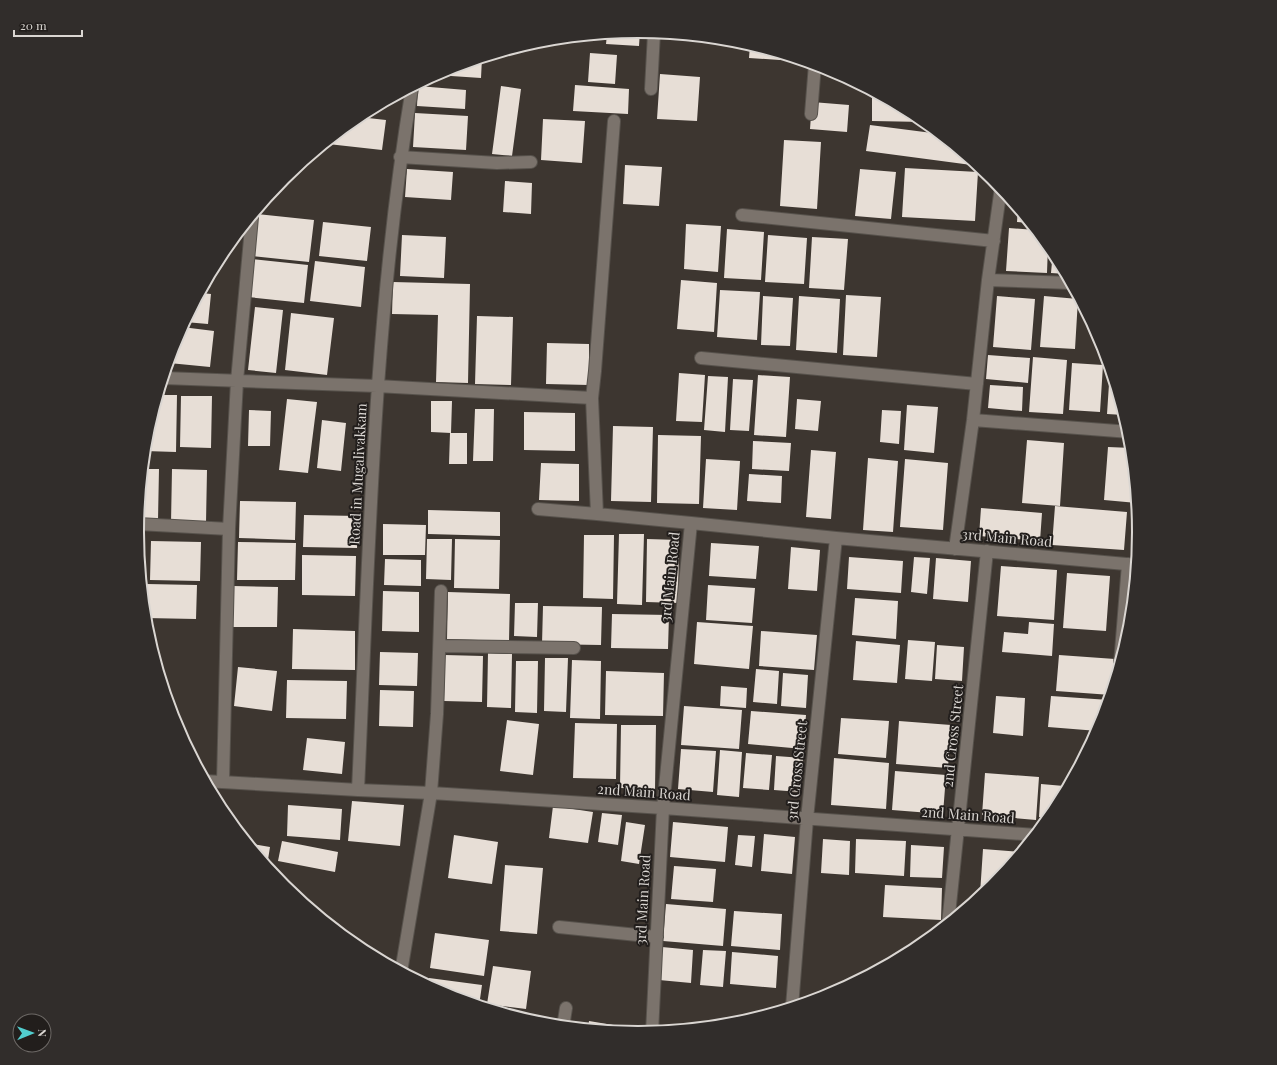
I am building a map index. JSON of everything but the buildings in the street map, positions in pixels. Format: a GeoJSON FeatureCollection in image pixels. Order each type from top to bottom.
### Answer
{"type":"FeatureCollection","features":[{"type":"Feature","properties":{"kind":"street"},"geometry":{"type":"LineString","coordinates":[[651,89],[654,38]]}},
{"type":"Feature","properties":{"kind":"street"},"geometry":{"type":"LineString","coordinates":[[811,114],[814,71]]}},
{"type":"Feature","properties":{"kind":"street","name":"Road in Mugalivakkam"},"geometry":{"type":"LineString","coordinates":[[358,790],[377,386],[400,157],[411,94]]}},
{"type":"Feature","properties":{"kind":"street"},"geometry":{"type":"LineString","coordinates":[[597,514],[592,398],[614,121]]}},
{"type":"Feature","properties":{"kind":"street"},"geometry":{"type":"LineString","coordinates":[[400,157],[497,163],[531,162]]}},
{"type":"Feature","properties":{"kind":"street"},"geometry":{"type":"LineString","coordinates":[[955,549],[973,420],[988,280],[1000,196]]}},
{"type":"Feature","properties":{"kind":"street"},"geometry":{"type":"LineString","coordinates":[[742,215],[994,240]]}},
{"type":"Feature","properties":{"kind":"street"},"geometry":{"type":"LineString","coordinates":[[223,782],[229,528],[237,381],[251,225]]}},
{"type":"Feature","properties":{"kind":"street"},"geometry":{"type":"LineString","coordinates":[[988,280],[1065,282]]}},
{"type":"Feature","properties":{"kind":"street"},"geometry":{"type":"LineString","coordinates":[[701,358],[977,384]]}},
{"type":"Feature","properties":{"kind":"street"},"geometry":{"type":"LineString","coordinates":[[169,378],[377,386],[592,398]]}},
{"type":"Feature","properties":{"kind":"street"},"geometry":{"type":"LineString","coordinates":[[973,420],[1122,431]]}},
{"type":"Feature","properties":{"kind":"street"},"geometry":{"type":"LineString","coordinates":[[538,509],[691,523]]}},
{"type":"Feature","properties":{"kind":"street","name":"3rd Main Road"},"geometry":{"type":"LineString","coordinates":[[652,1027],[663,808],[691,523],[836,538],[1132,564]]}},
{"type":"Feature","properties":{"kind":"street"},"geometry":{"type":"LineString","coordinates":[[144,524],[229,528]]}},
{"type":"Feature","properties":{"kind":"street","name":"3rd Cross Street"},"geometry":{"type":"LineString","coordinates":[[792,1002],[807,819],[836,538]]}},
{"type":"Feature","properties":{"kind":"street","name":"2nd Cross Street"},"geometry":{"type":"LineString","coordinates":[[949,918],[987,551]]}},
{"type":"Feature","properties":{"kind":"street"},"geometry":{"type":"LineString","coordinates":[[1126,611],[1132,564]]}},
{"type":"Feature","properties":{"kind":"street"},"geometry":{"type":"LineString","coordinates":[[402,967],[431,793],[437,714],[441,591]]}},
{"type":"Feature","properties":{"kind":"street"},"geometry":{"type":"LineString","coordinates":[[440,646],[574,648]]}},
{"type":"Feature","properties":{"kind":"street"},"geometry":{"type":"LineString","coordinates":[[211,781],[431,793]]}},
{"type":"Feature","properties":{"kind":"street","name":"2nd Main Road"},"geometry":{"type":"LineString","coordinates":[[431,793],[1030,835]]}},
{"type":"Feature","properties":{"kind":"street"},"geometry":{"type":"LineString","coordinates":[[559,927],[657,937]]}},
{"type":"Feature","properties":{"kind":"street"},"geometry":{"type":"LineString","coordinates":[[564,1021],[566,1008]]}}]}
